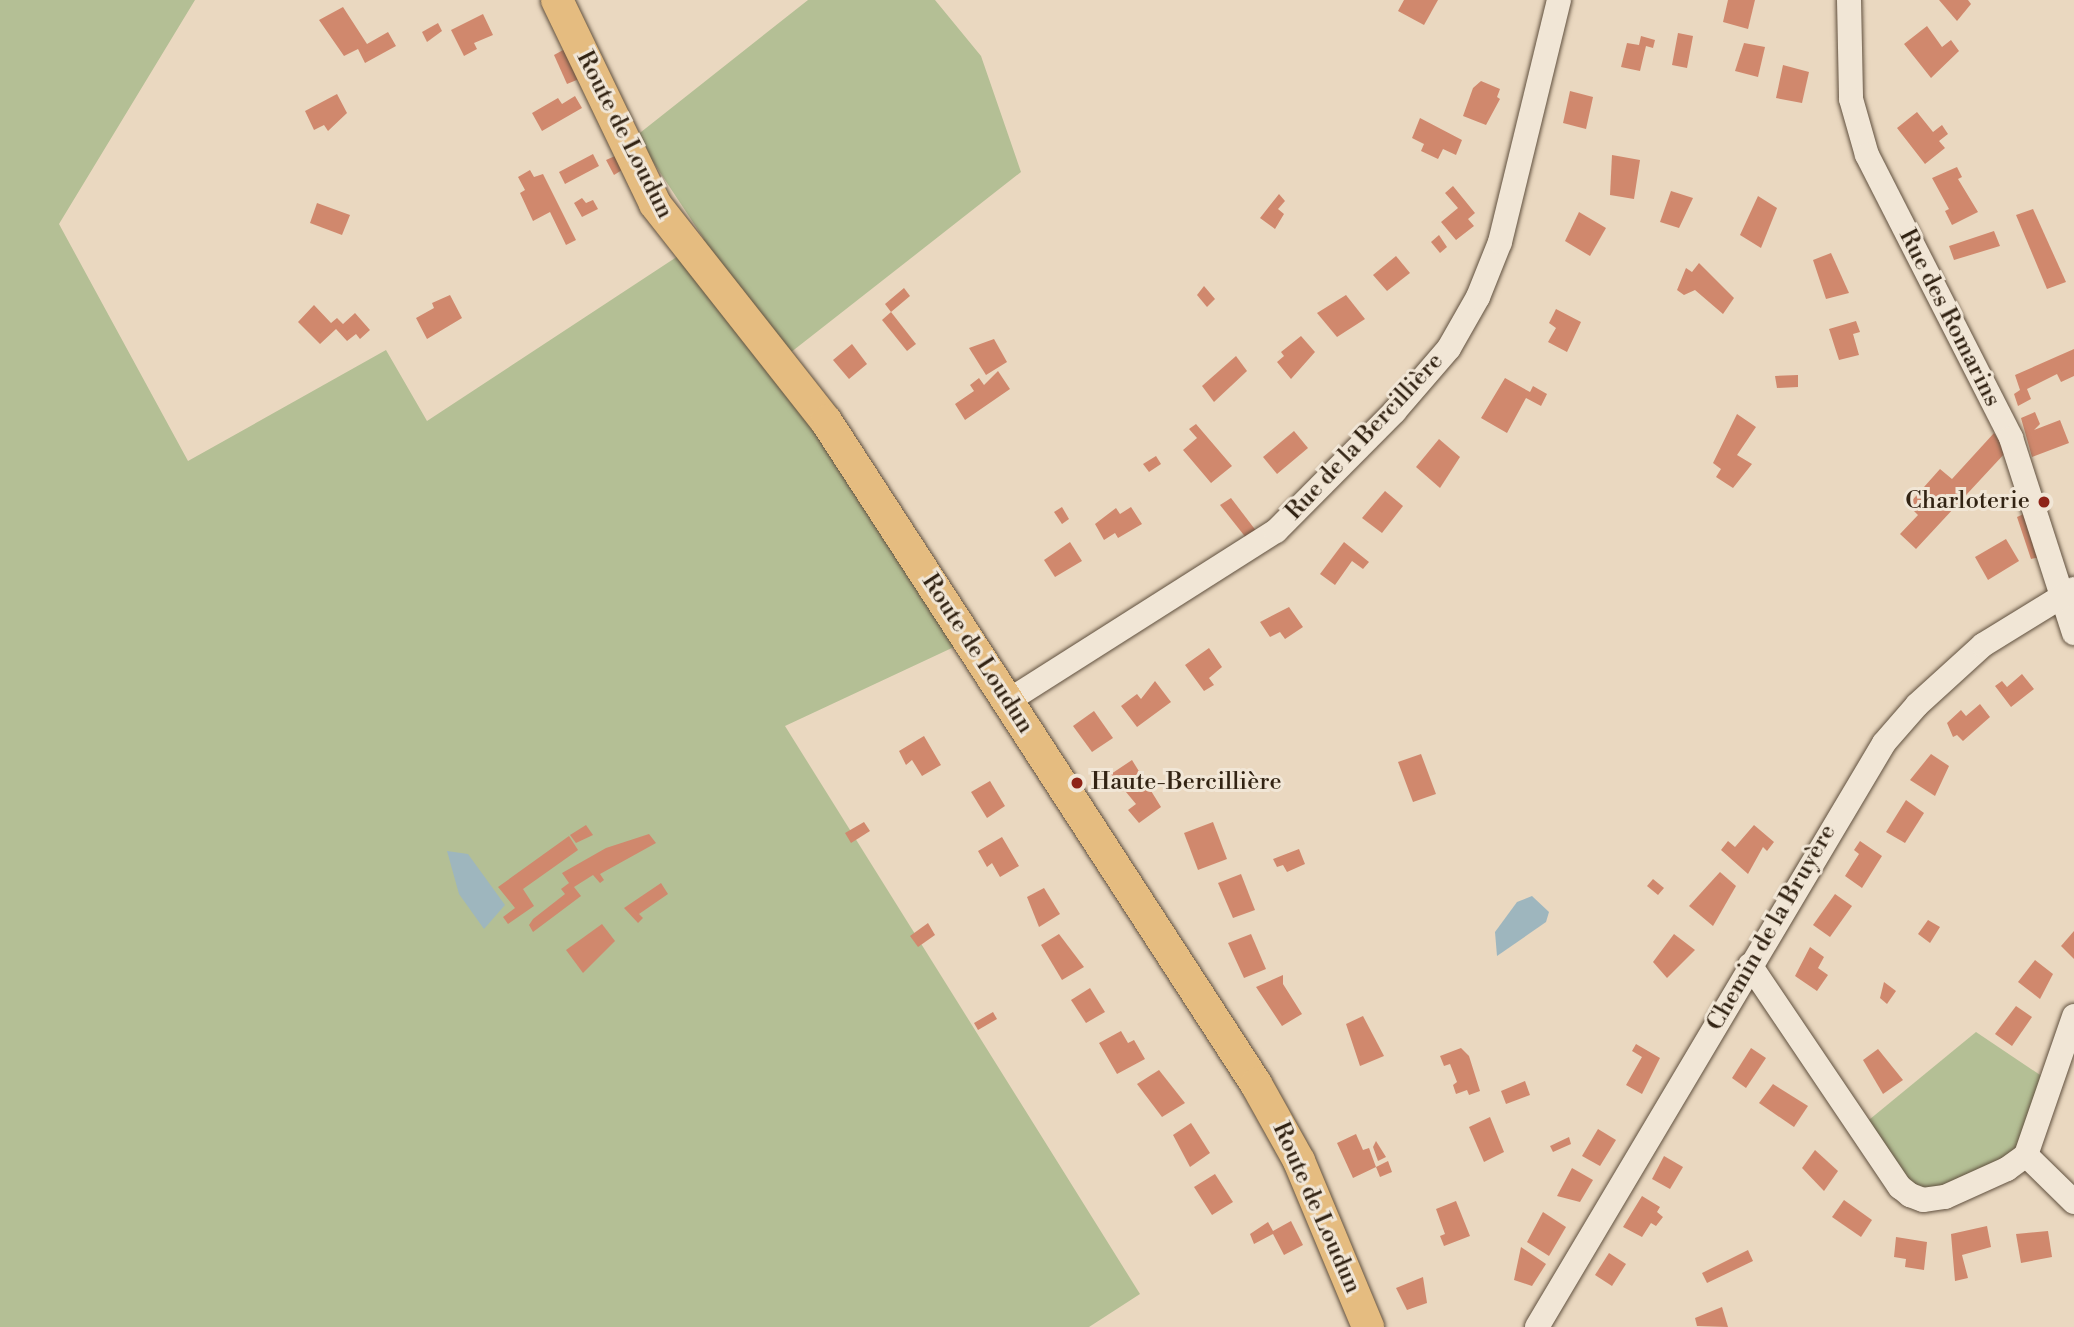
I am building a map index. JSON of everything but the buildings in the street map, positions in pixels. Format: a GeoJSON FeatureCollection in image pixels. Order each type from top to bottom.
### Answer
{"type":"FeatureCollection","features":[{"type":"Feature","properties":{"kind":"main road","name":"Route de Loudun"},"geometry":{"type":"LineString","coordinates":[[557,0],[655,204],[698,264],[797,379],[1282,1127],[1368,1327]]}},
{"type":"Feature","properties":{"kind":"street","name":"Rue de la Bercillière"},"geometry":{"type":"LineString","coordinates":[[1008,701],[1276,531],[1394,412],[1449,348],[1478,297],[1500,242],[1559,0]]}},
{"type":"Feature","properties":{"kind":"street","name":"Rue des Romarins"},"geometry":{"type":"LineString","coordinates":[[1849,0],[1851,99],[1867,155],[2011,438],[2069,592],[2074,633]]}},
{"type":"Feature","properties":{"kind":"street","name":"Chemin de la Bruyère"},"geometry":{"type":"LineString","coordinates":[[1537,1327],[1884,743],[1958,665],[2012,624],[2069,592]]}},
{"type":"Feature","properties":{"kind":"street"},"geometry":{"type":"LineString","coordinates":[[1750,965],[1899,1187],[1923,1200],[1945,1198],[2007,1169],[2026,1155],[2074,1016]]}},
{"type":"Feature","properties":{"kind":"street"},"geometry":{"type":"LineString","coordinates":[[2026,1155],[2074,1202]]}},
{"type":"Feature","properties":{"kind":"green space"},"geometry":{"type":"Polygon","coordinates":[[[0,0],[195,0],[59,224],[188,461],[386,350],[427,421],[704,239],[636,136],[808,0],[935,0],[981,56],[1021,172],[781,360],[954,647],[785,726],[1140,1294],[1089,1327],[0,1327],[0,0]]]}},
{"type":"Feature","properties":{"kind":"green space"},"geometry":{"type":"Polygon","coordinates":[[[1976,1032],[2043,1077],[2025,1137],[2012,1154],[1942,1190],[1913,1189],[1864,1124],[1976,1032]]]}},
{"type":"Feature","properties":{"kind":"water"},"geometry":{"type":"Polygon","coordinates":[[[447,851],[468,854],[505,905],[484,929],[459,894],[447,851]]]}},
{"type":"Feature","properties":{"kind":"water"},"geometry":{"type":"Polygon","coordinates":[[[1532,896],[1549,912],[1546,922],[1497,956],[1495,932],[1517,902],[1532,896]]]}},
{"type":"Feature","properties":{"kind":"place","name":"Charloterie"},"geometry":{"type":"Point","coordinates":[2044,502]}},
{"type":"Feature","properties":{"kind":"place","name":"Haute-Bercillière"},"geometry":{"type":"Point","coordinates":[1077,783]}}]}
